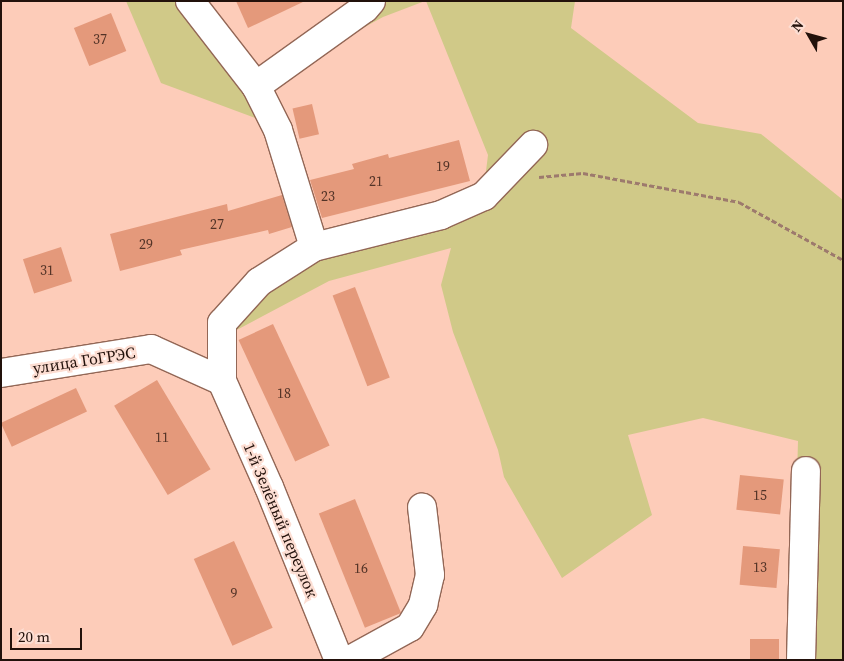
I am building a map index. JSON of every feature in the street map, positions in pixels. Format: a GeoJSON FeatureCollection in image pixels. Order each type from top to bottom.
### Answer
{"type":"FeatureCollection","features":[{"type":"Feature","properties":{"kind":"street"},"geometry":{"type":"LineString","coordinates":[[190,1],[256,86],[278,130],[314,248]]}},
{"type":"Feature","properties":{"kind":"street"},"geometry":{"type":"LineString","coordinates":[[256,86],[365,8],[371,1]]}},
{"type":"Feature","properties":{"kind":"street"},"geometry":{"type":"LineString","coordinates":[[222,381],[222,323],[259,282],[314,248],[442,215],[484,196],[534,145]]}},
{"type":"Feature","properties":{"kind":"street","name":"улица ГоГРЭС"},"geometry":{"type":"LineString","coordinates":[[1,373],[151,349],[222,381]]}},
{"type":"Feature","properties":{"kind":"street","name":"1-й Зелёный переулок"},"geometry":{"type":"LineString","coordinates":[[222,381],[269,487],[338,660]]}},
{"type":"Feature","properties":{"kind":"street"},"geometry":{"type":"LineString","coordinates":[[800,660],[806,471]]}},
{"type":"Feature","properties":{"kind":"street"},"geometry":{"type":"LineString","coordinates":[[350,660],[410,627],[423,605],[430,576],[422,508]]}},
{"type":"Feature","properties":{"kind":"path"},"geometry":{"type":"LineString","coordinates":[[501,180],[582,173],[739,202],[843,260]]}},
{"type":"Feature","properties":{"kind":"shaded area"},"geometry":{"type":"Polygon","coordinates":[[[126,1],[178,1],[243,90],[258,119],[161,83],[126,1]]]}},
{"type":"Feature","properties":{"kind":"shaded area"},"geometry":{"type":"Polygon","coordinates":[[[383,1],[425,1],[383,17],[321,51],[383,1]]]}},
{"type":"Feature","properties":{"kind":"shaded area"},"geometry":{"type":"Polygon","coordinates":[[[426,1],[575,1],[571,28],[698,123],[761,134],[843,200],[843,660],[792,660],[798,441],[703,418],[628,435],[652,515],[562,578],[504,477],[498,450],[453,332],[441,285],[451,248],[329,281],[231,333],[266,289],[318,259],[484,187],[488,155],[426,1]]]}},
{"type":"Feature","properties":{"kind":"building"},"geometry":{"type":"Polygon","coordinates":[[[236,1],[305,1],[248,28],[236,1]]]}},
{"type":"Feature","properties":{"kind":"building"},"geometry":{"type":"Polygon","coordinates":[[[111,13],[126,51],[89,66],[74,28],[111,13]]]}},
{"type":"Feature","properties":{"kind":"building"},"geometry":{"type":"Polygon","coordinates":[[[312,104],[319,134],[299,139],[293,108],[312,104]]]}},
{"type":"Feature","properties":{"kind":"building"},"geometry":{"type":"Polygon","coordinates":[[[459,140],[470,181],[322,218],[310,180],[354,169],[352,164],[388,154],[389,158],[459,140]]]}},
{"type":"Feature","properties":{"kind":"building"},"geometry":{"type":"Polygon","coordinates":[[[282,195],[292,227],[269,234],[268,230],[180,250],[182,255],[120,271],[110,234],[227,204],[228,211],[282,195]]]}},
{"type":"Feature","properties":{"kind":"building"},"geometry":{"type":"Polygon","coordinates":[[[61,247],[72,281],[34,294],[23,259],[61,247]]]}},
{"type":"Feature","properties":{"kind":"building"},"geometry":{"type":"Polygon","coordinates":[[[355,287],[390,378],[367,386],[333,296],[355,287]]]}},
{"type":"Feature","properties":{"kind":"building"},"geometry":{"type":"Polygon","coordinates":[[[273,324],[330,445],[295,462],[239,340],[273,324]]]}},
{"type":"Feature","properties":{"kind":"building"},"geometry":{"type":"Polygon","coordinates":[[[157,380],[211,469],[168,495],[114,406],[157,380]]]}},
{"type":"Feature","properties":{"kind":"building"},"geometry":{"type":"Polygon","coordinates":[[[76,388],[87,412],[12,447],[1,423],[76,388]]]}},
{"type":"Feature","properties":{"kind":"building"},"geometry":{"type":"Polygon","coordinates":[[[740,475],[784,480],[780,514],[736,510],[740,475]]]}},
{"type":"Feature","properties":{"kind":"building"},"geometry":{"type":"Polygon","coordinates":[[[355,499],[401,613],[365,628],[319,514],[355,499]]]}},
{"type":"Feature","properties":{"kind":"building"},"geometry":{"type":"Polygon","coordinates":[[[234,541],[273,628],[232,646],[194,559],[234,541]]]}},
{"type":"Feature","properties":{"kind":"building"},"geometry":{"type":"Polygon","coordinates":[[[743,546],[780,549],[776,588],[740,585],[743,546]]]}},
{"type":"Feature","properties":{"kind":"building"},"geometry":{"type":"Polygon","coordinates":[[[750,639],[779,639],[779,660],[750,660],[750,639]]]}}]}
